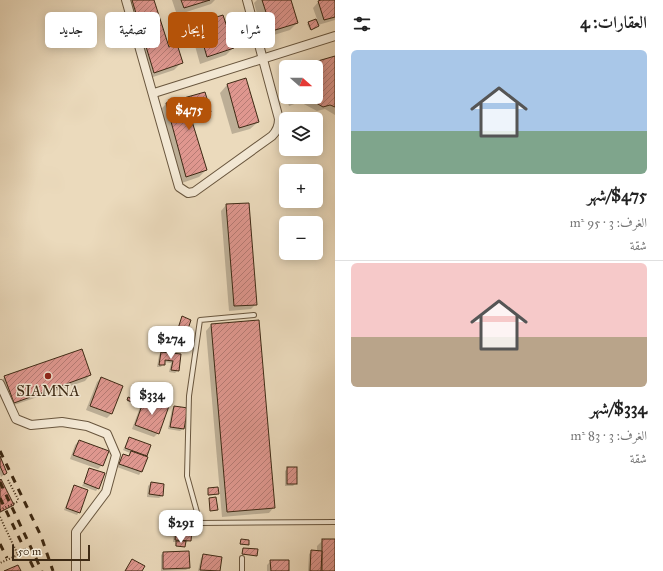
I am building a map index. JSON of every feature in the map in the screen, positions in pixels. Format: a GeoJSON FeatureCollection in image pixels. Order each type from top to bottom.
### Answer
{"type":"FeatureCollection","features":[{"type":"Feature","properties":{"kind":"street"},"geometry":{"type":"LineString","coordinates":[[126,0],[154,93],[179,187],[188,193],[194,192],[277,132],[280,119],[246,0]]}},
{"type":"Feature","properties":{"kind":"street"},"geometry":{"type":"LineString","coordinates":[[154,93],[335,36]]}},
{"type":"Feature","properties":{"kind":"street"},"geometry":{"type":"LineString","coordinates":[[0,384],[16,419],[31,425],[62,422],[87,426],[107,434],[116,455],[106,492],[76,532],[76,571]]}},
{"type":"Feature","properties":{"kind":"lane"},"geometry":{"type":"LineString","coordinates":[[254,314],[200,320],[189,396],[187,476],[200,523],[335,522]]}},
{"type":"Feature","properties":{"kind":"lane"},"geometry":{"type":"LineString","coordinates":[[242,558],[242,571]]}},
{"type":"Feature","properties":{"kind":"path"},"geometry":{"type":"LineString","coordinates":[[0,510],[19,501],[8,480]]}},
{"type":"Feature","properties":{"kind":"path"},"geometry":{"type":"LineString","coordinates":[[0,517],[18,555],[0,563]]}},
{"type":"Feature","properties":{"kind":"building"},"geometry":{"type":"Polygon","coordinates":[[[132,0],[154,0],[158,12],[136,12],[132,0]]]}},
{"type":"Feature","properties":{"kind":"building"},"geometry":{"type":"Polygon","coordinates":[[[181,0],[210,0],[184,8],[181,0]]]}},
{"type":"Feature","properties":{"kind":"building"},"geometry":{"type":"Polygon","coordinates":[[[262,0],[291,0],[298,23],[275,30],[275,12],[266,12],[262,0]]]}},
{"type":"Feature","properties":{"kind":"building"},"geometry":{"type":"Polygon","coordinates":[[[335,0],[335,17],[324,20],[318,1],[335,0]]]}},
{"type":"Feature","properties":{"kind":"building"},"geometry":{"type":"Polygon","coordinates":[[[223,15],[226,24],[226,48],[234,48],[207,57],[204,48],[218,48],[218,17],[223,15]]]}},
{"type":"Feature","properties":{"kind":"building"},"geometry":{"type":"Polygon","coordinates":[[[160,19],[168,48],[178,48],[183,63],[154,73],[146,48],[160,48],[160,19]]]}},
{"type":"Feature","properties":{"kind":"building"},"geometry":{"type":"Polygon","coordinates":[[[316,19],[319,26],[311,30],[308,22],[316,19]]]}},
{"type":"Feature","properties":{"kind":"building"},"geometry":{"type":"Polygon","coordinates":[[[335,56],[335,107],[330,105],[323,107],[318,104],[323,104],[323,60],[321,60],[335,56]]]}},
{"type":"Feature","properties":{"kind":"building"},"geometry":{"type":"Polygon","coordinates":[[[246,78],[259,122],[239,128],[227,84],[246,78]]]}},
{"type":"Feature","properties":{"kind":"building"},"geometry":{"type":"Polygon","coordinates":[[[205,92],[211,112],[191,118],[207,170],[186,177],[166,103],[205,92]]]}},
{"type":"Feature","properties":{"kind":"building"},"geometry":{"type":"Polygon","coordinates":[[[249,203],[257,305],[234,306],[226,204],[249,203]]]}},
{"type":"Feature","properties":{"kind":"building"},"geometry":{"type":"Polygon","coordinates":[[[182,316],[191,320],[184,341],[175,338],[182,316]]]}},
{"type":"Feature","properties":{"kind":"building"},"geometry":{"type":"Polygon","coordinates":[[[259,320],[275,508],[227,512],[211,324],[259,320]]]}},
{"type":"Feature","properties":{"kind":"building","name":"SIAMNA"},"geometry":{"type":"Polygon","coordinates":[[[82,349],[91,375],[14,403],[4,376],[82,349]]]}},
{"type":"Feature","properties":{"kind":"building"},"geometry":{"type":"Polygon","coordinates":[[[161,352],[181,354],[179,371],[171,370],[173,361],[165,360],[165,365],[159,365],[161,352]]]}},
{"type":"Feature","properties":{"kind":"building"},"geometry":{"type":"Polygon","coordinates":[[[101,377],[123,386],[112,414],[90,406],[101,377]]]}},
{"type":"Feature","properties":{"kind":"building"},"geometry":{"type":"Polygon","coordinates":[[[128,397],[142,403],[141,406],[127,400],[128,397]]]}},
{"type":"Feature","properties":{"kind":"building"},"geometry":{"type":"Polygon","coordinates":[[[145,397],[169,406],[159,434],[135,425],[145,397]]]}},
{"type":"Feature","properties":{"kind":"building"},"geometry":{"type":"Polygon","coordinates":[[[174,406],[188,408],[184,429],[170,427],[174,406]]]}},
{"type":"Feature","properties":{"kind":"building"},"geometry":{"type":"Polygon","coordinates":[[[129,437],[151,445],[147,456],[125,448],[129,437]]]}},
{"type":"Feature","properties":{"kind":"building"},"geometry":{"type":"Polygon","coordinates":[[[79,440],[109,451],[103,466],[73,455],[79,440]]]}},
{"type":"Feature","properties":{"kind":"building"},"geometry":{"type":"Polygon","coordinates":[[[131,451],[148,457],[142,472],[119,464],[123,454],[129,456],[131,451]]]}},
{"type":"Feature","properties":{"kind":"building"},"geometry":{"type":"Polygon","coordinates":[[[0,456],[7,473],[4,475],[0,466],[0,456]]]}},
{"type":"Feature","properties":{"kind":"building"},"geometry":{"type":"Polygon","coordinates":[[[287,467],[297,467],[297,484],[287,484],[287,467]]]}},
{"type":"Feature","properties":{"kind":"building"},"geometry":{"type":"Polygon","coordinates":[[[89,468],[105,473],[99,489],[84,483],[89,468]]]}},
{"type":"Feature","properties":{"kind":"building"},"geometry":{"type":"Polygon","coordinates":[[[1,479],[14,505],[0,512],[0,480],[1,479]]]}},
{"type":"Feature","properties":{"kind":"building"},"geometry":{"type":"Polygon","coordinates":[[[151,482],[164,484],[163,496],[149,494],[151,482]]]}},
{"type":"Feature","properties":{"kind":"building"},"geometry":{"type":"Polygon","coordinates":[[[74,485],[88,490],[80,513],[66,508],[74,485]]]}},
{"type":"Feature","properties":{"kind":"building"},"geometry":{"type":"Polygon","coordinates":[[[218,487],[219,494],[208,495],[208,488],[218,487]]]}},
{"type":"Feature","properties":{"kind":"building"},"geometry":{"type":"Polygon","coordinates":[[[216,497],[218,510],[210,511],[209,498],[216,497]]]}},
{"type":"Feature","properties":{"kind":"building"},"geometry":{"type":"Polygon","coordinates":[[[177,517],[193,518],[191,541],[175,540],[177,517]]]}},
{"type":"Feature","properties":{"kind":"building"},"geometry":{"type":"Polygon","coordinates":[[[241,539],[249,540],[249,545],[240,544],[241,539]]]}},
{"type":"Feature","properties":{"kind":"building"},"geometry":{"type":"Polygon","coordinates":[[[322,539],[335,539],[335,571],[322,571],[322,539]]]}},
{"type":"Feature","properties":{"kind":"building"},"geometry":{"type":"Polygon","coordinates":[[[176,541],[186,541],[185,547],[176,546],[176,541]]]}},
{"type":"Feature","properties":{"kind":"building"},"geometry":{"type":"Polygon","coordinates":[[[243,548],[258,549],[257,556],[242,554],[243,548]]]}},
{"type":"Feature","properties":{"kind":"building"},"geometry":{"type":"Polygon","coordinates":[[[311,550],[322,551],[321,571],[310,571],[311,550]]]}},
{"type":"Feature","properties":{"kind":"building"},"geometry":{"type":"Polygon","coordinates":[[[189,551],[190,568],[163,569],[163,552],[189,551]]]}},
{"type":"Feature","properties":{"kind":"building"},"geometry":{"type":"Polygon","coordinates":[[[203,554],[222,557],[220,571],[200,570],[203,554]]]}},
{"type":"Feature","properties":{"kind":"building"},"geometry":{"type":"Polygon","coordinates":[[[132,559],[145,566],[142,571],[125,571],[132,559]]]}},
{"type":"Feature","properties":{"kind":"building"},"geometry":{"type":"Polygon","coordinates":[[[270,560],[289,560],[289,571],[271,571],[270,560]]]}},
{"type":"Feature","properties":{"kind":"building"},"geometry":{"type":"Polygon","coordinates":[[[18,565],[21,571],[4,571],[18,565]]]}},
{"type":"Feature","properties":{"kind":"railway"},"geometry":{"type":"LineString","coordinates":[[0,451],[41,536],[53,571]]}},
{"type":"Feature","properties":{"kind":"railway"},"geometry":{"type":"LineString","coordinates":[[0,482],[42,571]]}},
{"type":"Feature","properties":{"kind":"railway"},"geometry":{"type":"LineString","coordinates":[[0,498],[35,571]]}},
{"type":"Feature","properties":{"kind":"railway"},"geometry":{"type":"LineString","coordinates":[[0,544],[7,558]]}},
{"type":"Feature","properties":{"kind":"place","name":"SIAMNA"},"geometry":{"type":"Point","coordinates":[48,376]}}]}
